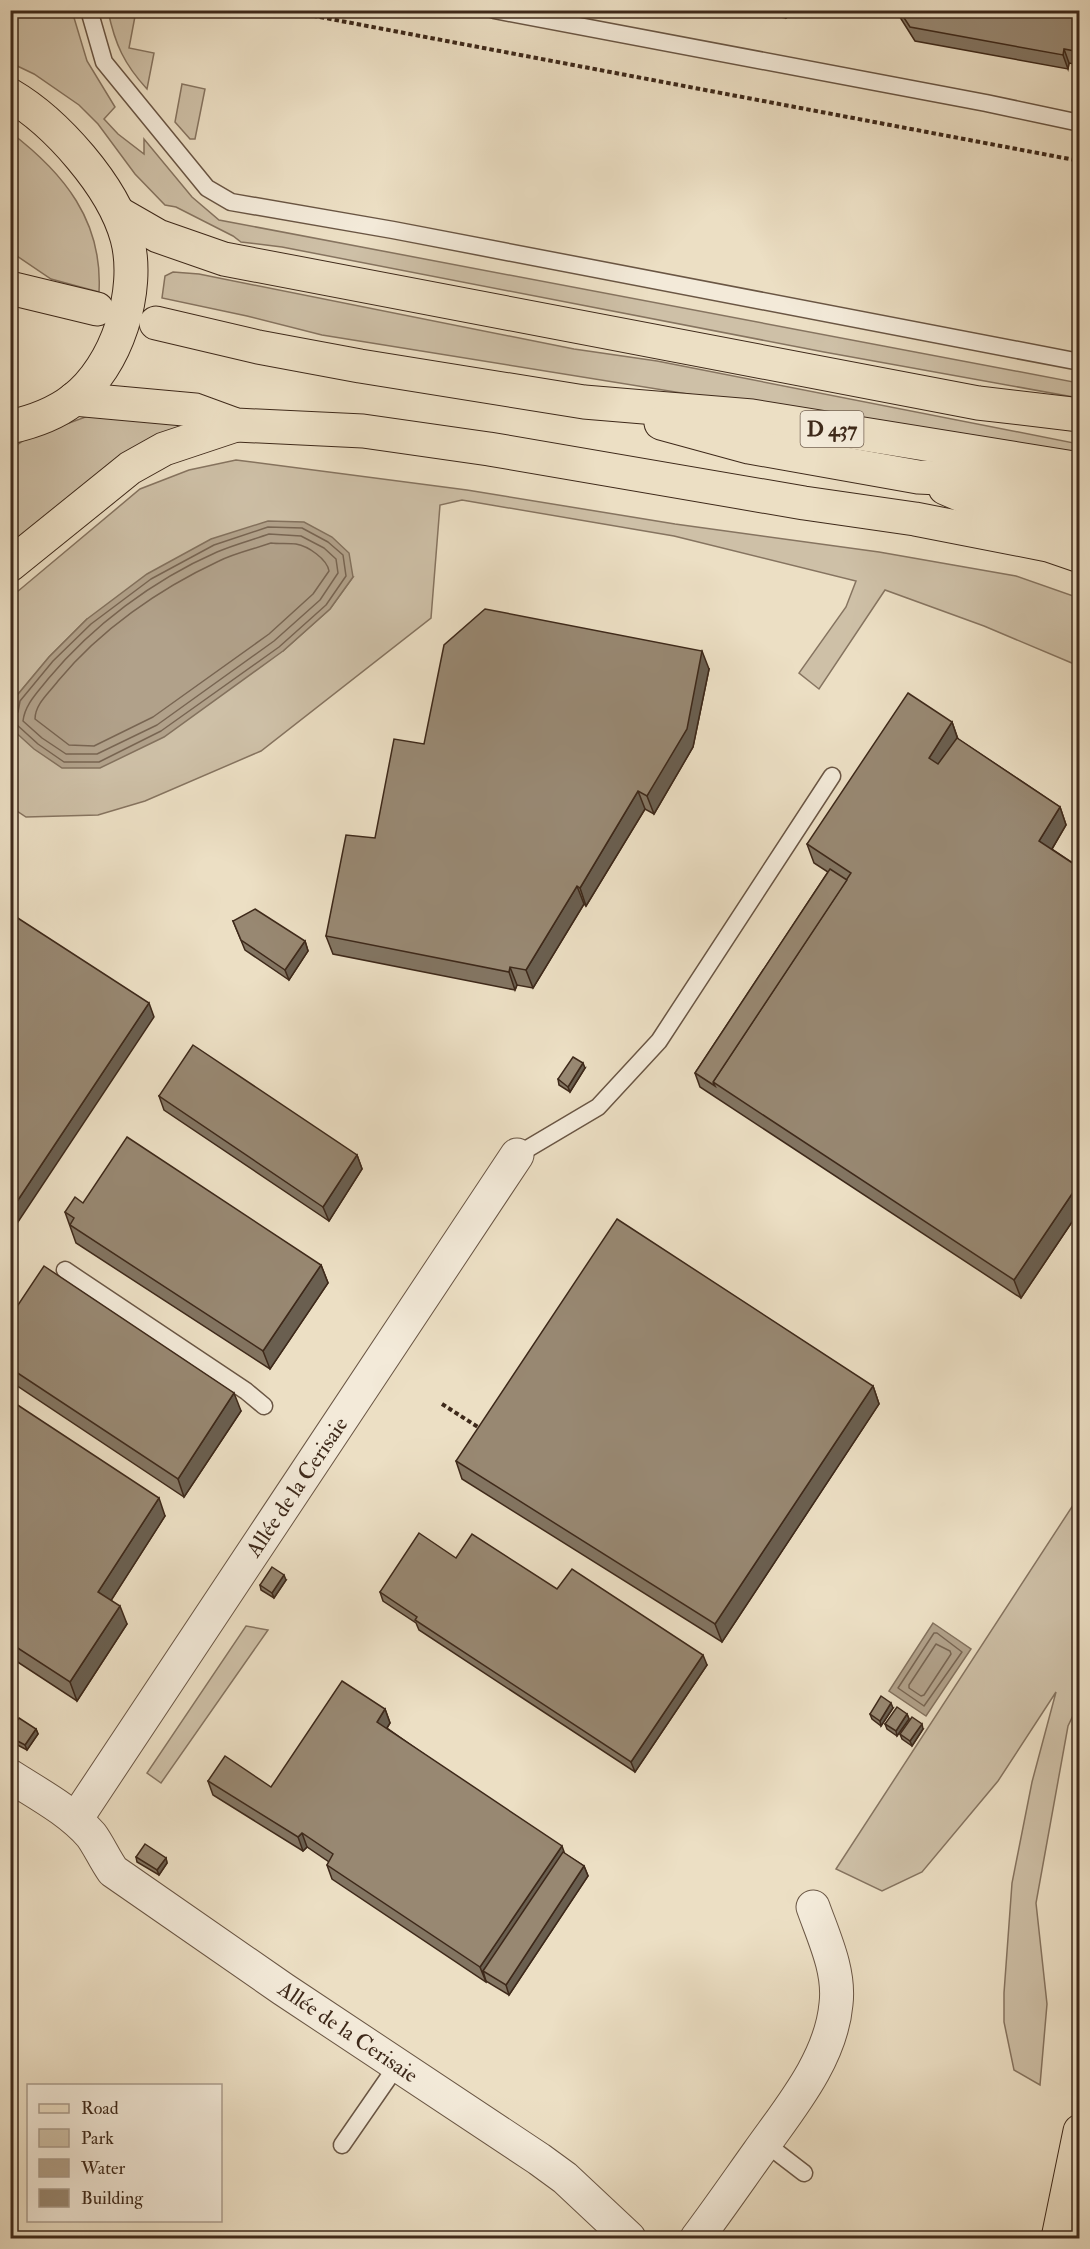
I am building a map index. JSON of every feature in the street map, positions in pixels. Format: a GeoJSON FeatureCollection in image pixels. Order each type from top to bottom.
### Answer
{"type":"FeatureCollection","features":[{"type":"Feature","properties":{"kind":"main road"},"geometry":{"type":"LineString","coordinates":[[10,95],[37,112],[70,144],[118,213],[127,238],[131,266],[127,308],[115,344],[88,385],[74,399],[54,412],[10,427]]}},
{"type":"Feature","properties":{"kind":"main road"},"geometry":{"type":"LineString","coordinates":[[118,213],[159,236],[224,259],[978,403],[1080,416]]}},
{"type":"Feature","properties":{"kind":"main road"},"geometry":{"type":"LineString","coordinates":[[10,288],[97,309]]}},
{"type":"Feature","properties":{"kind":"main road","name":"D 437"},"geometry":{"type":"LineString","coordinates":[[156,323],[258,347],[348,364],[584,402],[752,416],[1080,469]]}},
{"type":"Feature","properties":{"kind":"main road"},"geometry":{"type":"LineString","coordinates":[[74,399],[195,410],[236,425],[363,431],[489,449],[804,503],[915,519],[1048,545],[1080,556]]}},
{"type":"Feature","properties":{"kind":"main road","name":"D 437"},"geometry":{"type":"LineString","coordinates":[[584,402],[749,447],[918,477],[982,480],[1080,500]]}},
{"type":"Feature","properties":{"kind":"main road"},"geometry":{"type":"LineString","coordinates":[[978,403],[1080,431]]}},
{"type":"Feature","properties":{"kind":"main road"},"geometry":{"type":"LineString","coordinates":[[10,565],[130,468],[164,449],[236,425]]}},
{"type":"Feature","properties":{"kind":"main road"},"geometry":{"type":"LineString","coordinates":[[918,477],[975,501],[1080,534]]}},
{"type":"Feature","properties":{"kind":"main road"},"geometry":{"type":"LineString","coordinates":[[1058,2238],[1080,2131]]}},
{"type":"Feature","properties":{"kind":"street","name":"Allée de la Cerisaie"},"geometry":{"type":"LineString","coordinates":[[76,1819],[517,1155]]}},
{"type":"Feature","properties":{"kind":"street","name":"Allée de la Cerisaie"},"geometry":{"type":"LineString","coordinates":[[10,1776],[76,1819],[93,1838],[100,1854],[113,1871],[565,2178],[629,2238]]}},
{"type":"Feature","properties":{"kind":"street"},"geometry":{"type":"LineString","coordinates":[[697,2238],[765,2143],[816,2065],[830,2034],[836,2004],[836,1978],[813,1907]]}},
{"type":"Feature","properties":{"kind":"lane"},"geometry":{"type":"LineString","coordinates":[[89,10],[104,62],[207,188],[231,202],[393,230],[1080,362]]}},
{"type":"Feature","properties":{"kind":"lane"},"geometry":{"type":"LineString","coordinates":[[494,10],[986,103],[1080,123]]}},
{"type":"Feature","properties":{"kind":"lane"},"geometry":{"type":"LineString","coordinates":[[517,1155],[598,1107],[659,1041],[832,776]]}},
{"type":"Feature","properties":{"kind":"lane"},"geometry":{"type":"LineString","coordinates":[[65,1270],[246,1391],[264,1406]]}},
{"type":"Feature","properties":{"kind":"lane"},"geometry":{"type":"LineString","coordinates":[[342,2145],[398,2064]]}},
{"type":"Feature","properties":{"kind":"lane"},"geometry":{"type":"LineString","coordinates":[[765,2143],[804,2173]]}},
{"type":"Feature","properties":{"kind":"path"},"geometry":{"type":"LineString","coordinates":[[283,10],[1080,161]]}},
{"type":"Feature","properties":{"kind":"path"},"geometry":{"type":"LineString","coordinates":[[442,1404],[489,1433]]}},
{"type":"Feature","properties":{"kind":"green space"},"geometry":{"type":"Polygon","coordinates":[[[11,10],[72,11],[87,61],[115,107],[104,119],[118,134],[144,154],[144,139],[192,197],[219,220],[1079,383],[1079,398],[824,352],[282,247],[241,242],[176,207],[165,205],[135,174],[98,124],[79,105],[34,74],[11,63],[11,58],[17,50],[11,43],[11,10]]]}},
{"type":"Feature","properties":{"kind":"green space"},"geometry":{"type":"Polygon","coordinates":[[[108,11],[136,11],[129,48],[154,53],[147,89],[132,71],[122,53],[108,11]]]}},
{"type":"Feature","properties":{"kind":"green space"},"geometry":{"type":"Polygon","coordinates":[[[182,84],[205,89],[195,139],[190,139],[175,122],[182,84]]]}},
{"type":"Feature","properties":{"kind":"green space"},"geometry":{"type":"Polygon","coordinates":[[[10,132],[47,164],[76,201],[87,221],[94,243],[99,266],[99,292],[51,279],[11,252],[10,132]]]}},
{"type":"Feature","properties":{"kind":"green space"},"geometry":{"type":"Polygon","coordinates":[[[173,272],[199,274],[574,349],[657,361],[1079,444],[1079,457],[322,335],[162,298],[165,276],[173,272]]]}},
{"type":"Feature","properties":{"kind":"green space"},"geometry":{"type":"Polygon","coordinates":[[[88,416],[189,424],[11,549],[11,449],[26,439],[88,416]]]}},
{"type":"Feature","properties":{"kind":"green space"},"geometry":{"type":"Polygon","coordinates":[[[236,460],[467,490],[675,524],[879,552],[1016,576],[1079,598],[1079,666],[984,626],[885,590],[819,689],[799,673],[846,607],[856,581],[674,536],[462,500],[440,505],[431,618],[261,751],[145,801],[98,815],[26,817],[11,807],[11,597],[140,489],[189,470],[236,460]],[[353,577],[87,619],[49,657],[14,699],[283,651],[330,609],[353,577]]]}},
{"type":"Feature","properties":{"kind":"green space"},"geometry":{"type":"Polygon","coordinates":[[[1079,1496],[1079,1703],[1068,1726],[1036,1903],[1047,2004],[1040,2085],[1014,2070],[1004,2022],[1004,1993],[1012,1883],[1032,1782],[1056,1692],[998,1781],[922,1872],[882,1891],[836,1869],[1079,1496]]]}},
{"type":"Feature","properties":{"kind":"green space"},"geometry":{"type":"Polygon","coordinates":[[[246,1626],[268,1630],[161,1783],[147,1773],[246,1626]]]}},
{"type":"Feature","properties":{"kind":"water"},"geometry":{"type":"Polygon","coordinates":[[[268,521],[304,522],[332,537],[349,553],[353,577],[330,609],[283,651],[164,737],[100,768],[62,768],[34,749],[12,729],[14,699],[49,657],[87,619],[147,574],[211,539],[268,521]]]}},
{"type":"Feature","properties":{"kind":"water"},"geometry":{"type":"Polygon","coordinates":[[[933,1623],[971,1649],[926,1716],[889,1691],[933,1623]]]}},
{"type":"Feature","properties":{"kind":"building"},"geometry":{"type":"Polygon","coordinates":[[[899,10],[1080,10],[1080,52],[1064,49],[1063,55],[910,27],[899,10]]]}},
{"type":"Feature","properties":{"kind":"building"},"geometry":{"type":"Polygon","coordinates":[[[485,609],[702,651],[687,729],[647,796],[638,791],[580,888],[577,886],[526,970],[510,967],[509,972],[326,936],[346,835],[375,838],[394,739],[424,744],[444,645],[485,609]]]}},
{"type":"Feature","properties":{"kind":"building"},"geometry":{"type":"Polygon","coordinates":[[[908,693],[952,722],[929,758],[938,764],[957,738],[1060,807],[1039,841],[1080,868],[1080,1182],[1014,1280],[713,1082],[851,873],[807,844],[908,693]]]}},
{"type":"Feature","properties":{"kind":"building"},"geometry":{"type":"Polygon","coordinates":[[[830,869],[847,880],[713,1082],[715,1086],[695,1073],[830,869]]]}},
{"type":"Feature","properties":{"kind":"building"},"geometry":{"type":"Polygon","coordinates":[[[255,909],[305,941],[285,970],[241,940],[233,921],[255,909]]]}},
{"type":"Feature","properties":{"kind":"building"},"geometry":{"type":"Polygon","coordinates":[[[10,913],[149,1003],[10,1212],[10,913]]]}},
{"type":"Feature","properties":{"kind":"building"},"geometry":{"type":"Polygon","coordinates":[[[193,1045],[357,1155],[323,1207],[159,1096],[193,1045]]]}},
{"type":"Feature","properties":{"kind":"building"},"geometry":{"type":"Polygon","coordinates":[[[573,1057],[583,1063],[568,1087],[558,1079],[573,1057]]]}},
{"type":"Feature","properties":{"kind":"building"},"geometry":{"type":"Polygon","coordinates":[[[127,1137],[321,1265],[263,1351],[70,1225],[74,1218],[65,1212],[75,1197],[83,1203],[127,1137]]]}},
{"type":"Feature","properties":{"kind":"building"},"geometry":{"type":"Polygon","coordinates":[[[617,1219],[873,1386],[715,1624],[456,1461],[617,1219]]]}},
{"type":"Feature","properties":{"kind":"building"},"geometry":{"type":"Polygon","coordinates":[[[44,1266],[234,1393],[178,1479],[10,1368],[10,1317],[44,1266]]]}},
{"type":"Feature","properties":{"kind":"building"},"geometry":{"type":"Polygon","coordinates":[[[10,1400],[159,1498],[98,1592],[120,1606],[70,1682],[10,1643],[10,1400]]]}},
{"type":"Feature","properties":{"kind":"building"},"geometry":{"type":"Polygon","coordinates":[[[419,1533],[456,1558],[472,1534],[557,1589],[572,1569],[703,1655],[631,1762],[415,1620],[417,1617],[380,1592],[419,1533]]]}},
{"type":"Feature","properties":{"kind":"building"},"geometry":{"type":"Polygon","coordinates":[[[272,1567],[284,1575],[272,1593],[260,1585],[272,1567]]]}},
{"type":"Feature","properties":{"kind":"building"},"geometry":{"type":"Polygon","coordinates":[[[342,1681],[385,1709],[377,1722],[562,1846],[480,1967],[327,1865],[333,1854],[302,1833],[298,1837],[208,1781],[225,1756],[271,1787],[342,1681]]]}},
{"type":"Feature","properties":{"kind":"building"},"geometry":{"type":"Polygon","coordinates":[[[881,1696],[891,1703],[880,1721],[870,1714],[881,1696]]]}},
{"type":"Feature","properties":{"kind":"building"},"geometry":{"type":"Polygon","coordinates":[[[897,1707],[907,1714],[896,1731],[885,1724],[897,1707]]]}},
{"type":"Feature","properties":{"kind":"building"},"geometry":{"type":"Polygon","coordinates":[[[912,1717],[922,1724],[910,1741],[900,1734],[912,1717]]]}},
{"type":"Feature","properties":{"kind":"building"},"geometry":{"type":"Polygon","coordinates":[[[19,1718],[36,1729],[25,1745],[10,1737],[10,1731],[19,1718]]]}},
{"type":"Feature","properties":{"kind":"building"},"geometry":{"type":"Polygon","coordinates":[[[145,1844],[166,1858],[157,1870],[136,1857],[145,1844]]]}},
{"type":"Feature","properties":{"kind":"building"},"geometry":{"type":"Polygon","coordinates":[[[563,1852],[584,1866],[506,1985],[483,1971],[563,1852]]]}}]}
